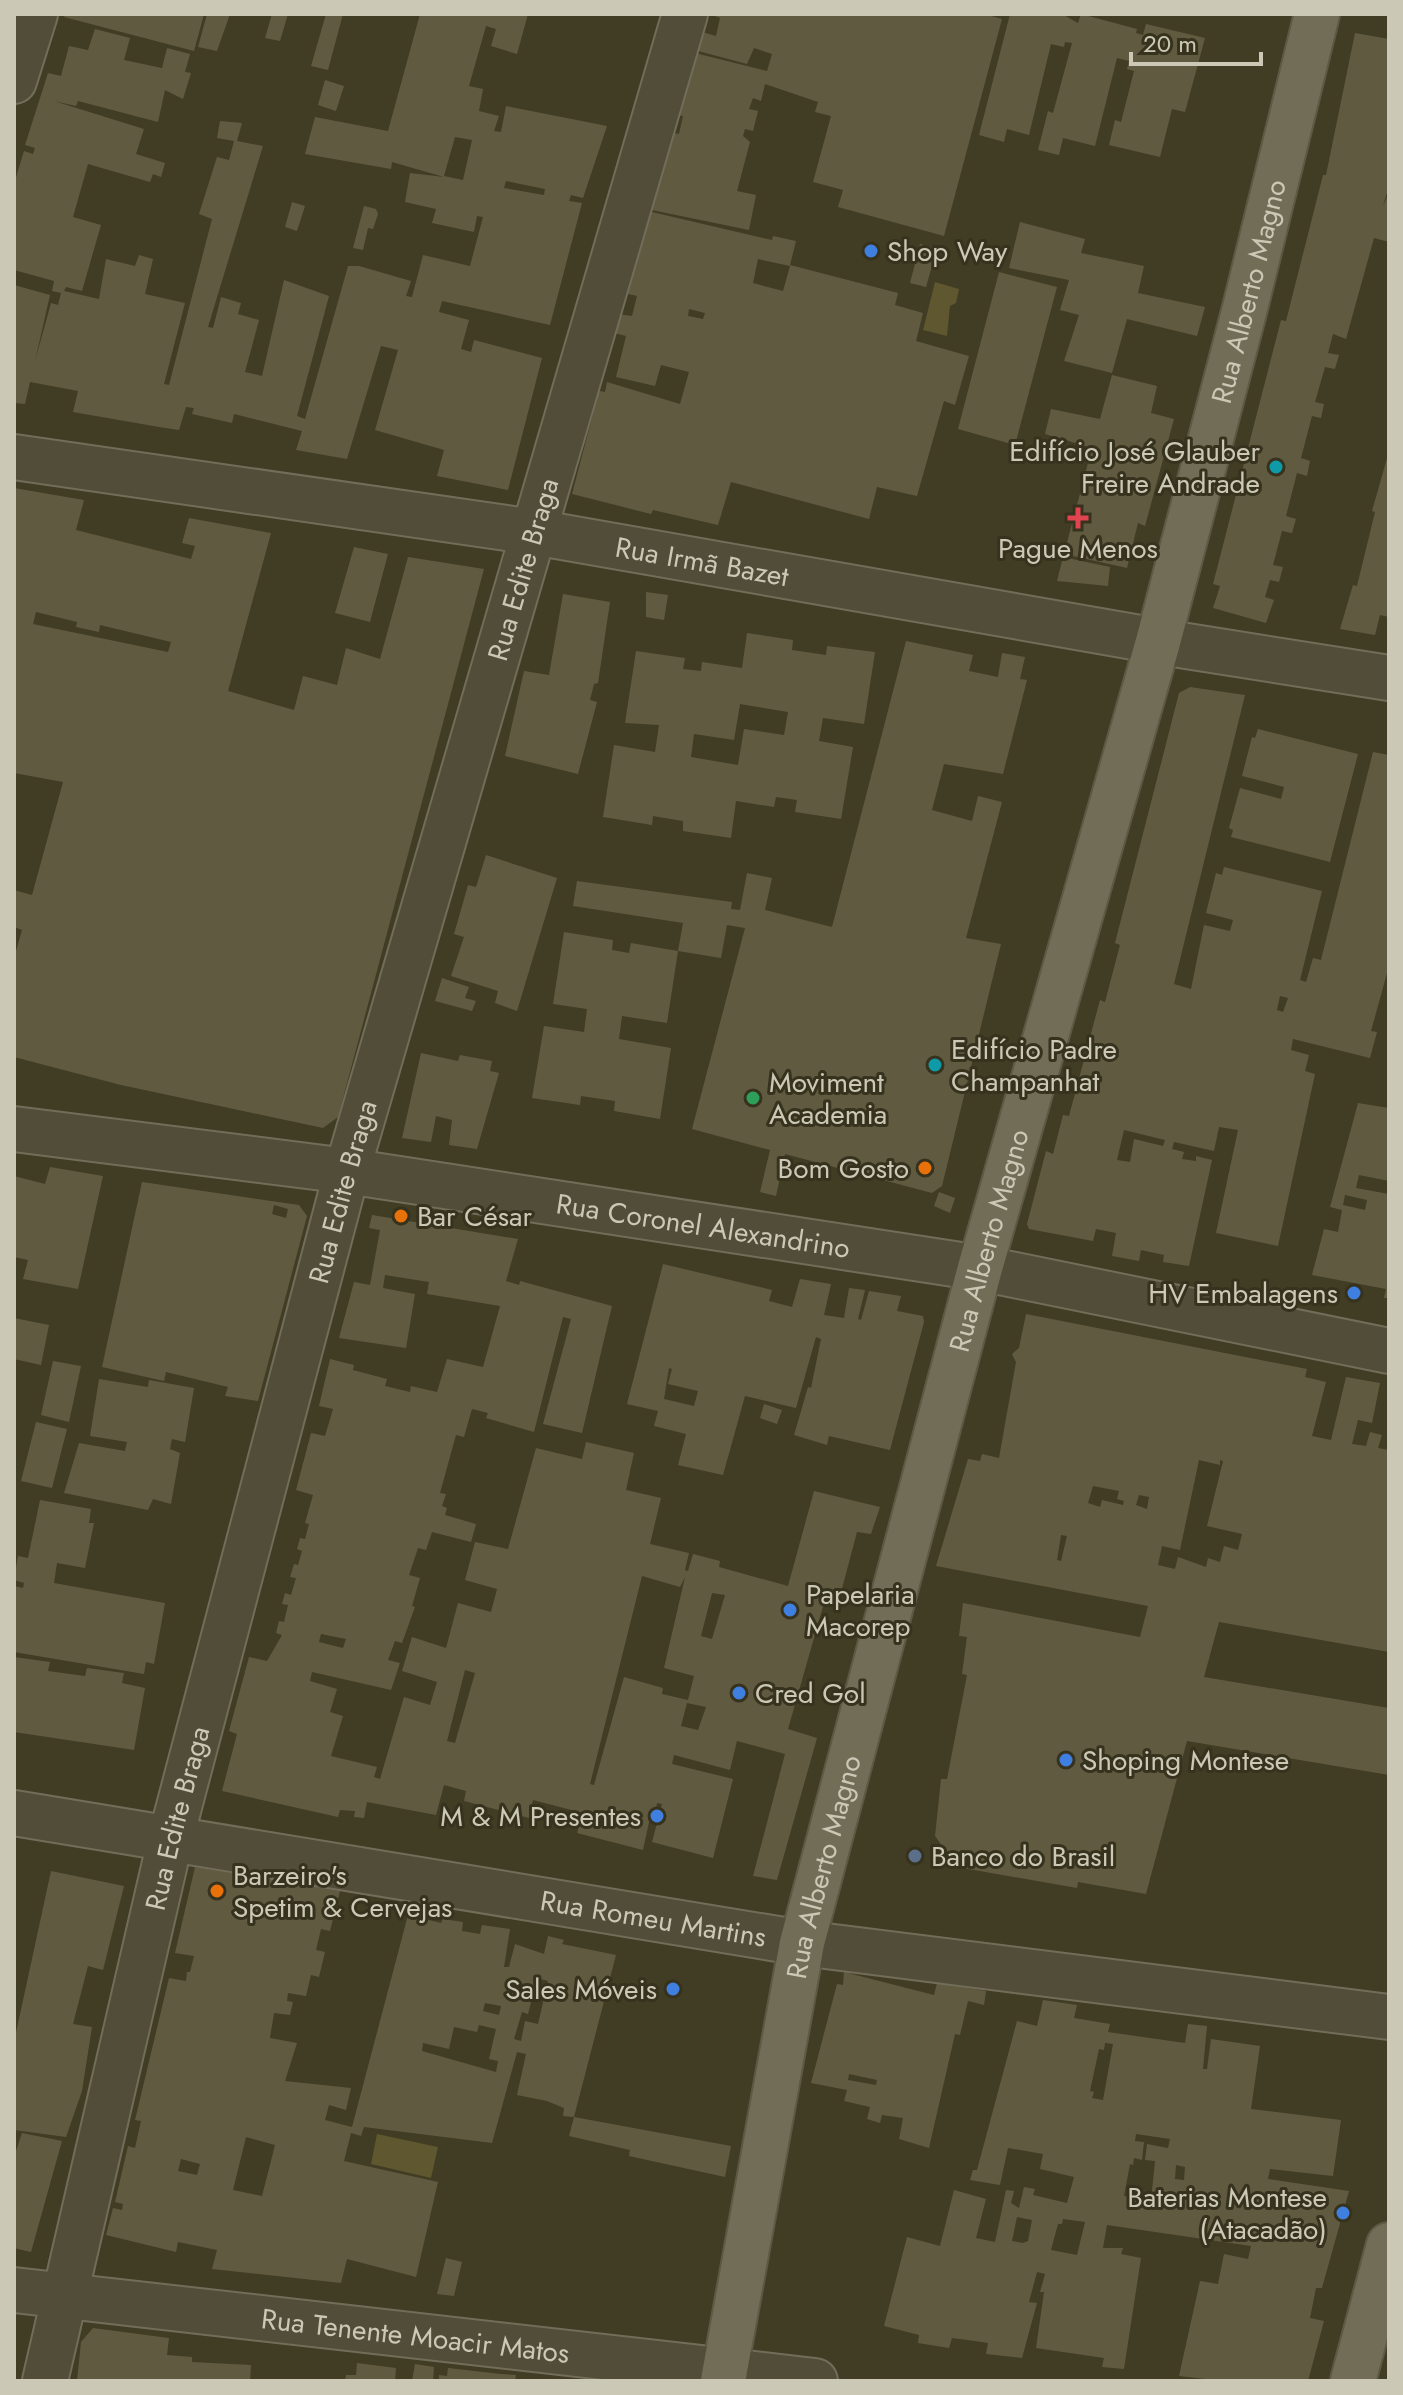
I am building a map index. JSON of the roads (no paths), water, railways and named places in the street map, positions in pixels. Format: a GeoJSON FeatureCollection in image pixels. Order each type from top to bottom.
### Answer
{"type":"FeatureCollection","features":[{"type":"Feature","properties":{"kind":"main road","name":"Rua Alberto Magno"},"geometry":{"type":"LineString","coordinates":[[723,2377],[802,1943],[980,1268],[1158,642],[1317,14]]}},
{"type":"Feature","properties":{"kind":"main road"},"geometry":{"type":"LineString","coordinates":[[1353,2381],[1389,2245]]}},
{"type":"Feature","properties":{"kind":"street"},"geometry":{"type":"LineString","coordinates":[[14,81],[35,14]]}},
{"type":"Feature","properties":{"kind":"street","name":"Rua Edite Braga"},"geometry":{"type":"LineString","coordinates":[[45,2381],[171,1837],[347,1171],[685,14]]}},
{"type":"Feature","properties":{"kind":"street","name":"Rua Irmã Bazet"},"geometry":{"type":"LineString","coordinates":[[14,457],[534,532],[1158,642],[1389,678]]}},
{"type":"Feature","properties":{"kind":"street","name":"Rua Coronel Alexandrino"},"geometry":{"type":"LineString","coordinates":[[14,1129],[347,1171],[980,1268],[1389,1351]]}},
{"type":"Feature","properties":{"kind":"street","name":"Rua Romeu Martins"},"geometry":{"type":"LineString","coordinates":[[14,1813],[802,1943],[1389,2017]]}},
{"type":"Feature","properties":{"kind":"street","name":"Rua Tenente Moacir Matos"},"geometry":{"type":"LineString","coordinates":[[14,2290],[723,2377],[815,2381]]}},
{"type":"Feature","properties":{"kind":"place","name":"Shop Way"},"geometry":{"type":"Point","coordinates":[871,251]}},
{"type":"Feature","properties":{"kind":"place","name":"Edifício José Glauber Freire Andrade"},"geometry":{"type":"Point","coordinates":[1276,467]}},
{"type":"Feature","properties":{"kind":"place","name":"Pague Menos"},"geometry":{"type":"Point","coordinates":[1078,518]}},
{"type":"Feature","properties":{"kind":"place","name":"Edifício Padre Champanhat"},"geometry":{"type":"Point","coordinates":[935,1065]}},
{"type":"Feature","properties":{"kind":"place","name":"Moviment Academia"},"geometry":{"type":"Point","coordinates":[753,1098]}},
{"type":"Feature","properties":{"kind":"place","name":"Bom Gosto"},"geometry":{"type":"Point","coordinates":[925,1168]}},
{"type":"Feature","properties":{"kind":"place","name":"Bar César"},"geometry":{"type":"Point","coordinates":[401,1216]}},
{"type":"Feature","properties":{"kind":"place","name":"HV Embalagens"},"geometry":{"type":"Point","coordinates":[1354,1293]}},
{"type":"Feature","properties":{"kind":"place","name":"Papelaria Macorep"},"geometry":{"type":"Point","coordinates":[790,1610]}},
{"type":"Feature","properties":{"kind":"place","name":"Cred Gol"},"geometry":{"type":"Point","coordinates":[739,1693]}},
{"type":"Feature","properties":{"kind":"place","name":"Shoping Montese"},"geometry":{"type":"Point","coordinates":[1066,1760]}},
{"type":"Feature","properties":{"kind":"place","name":"M & M Presentes"},"geometry":{"type":"Point","coordinates":[657,1816]}},
{"type":"Feature","properties":{"kind":"place","name":"Banco do Brasil"},"geometry":{"type":"Point","coordinates":[915,1856]}},
{"type":"Feature","properties":{"kind":"place","name":"Barzeiro's Spetim & Cervejas"},"geometry":{"type":"Point","coordinates":[217,1891]}},
{"type":"Feature","properties":{"kind":"place","name":"Sales Móveis"},"geometry":{"type":"Point","coordinates":[673,1989]}},
{"type":"Feature","properties":{"kind":"place","name":"Baterias Montese (Atacadão)"},"geometry":{"type":"Point","coordinates":[1343,2213]}}]}
